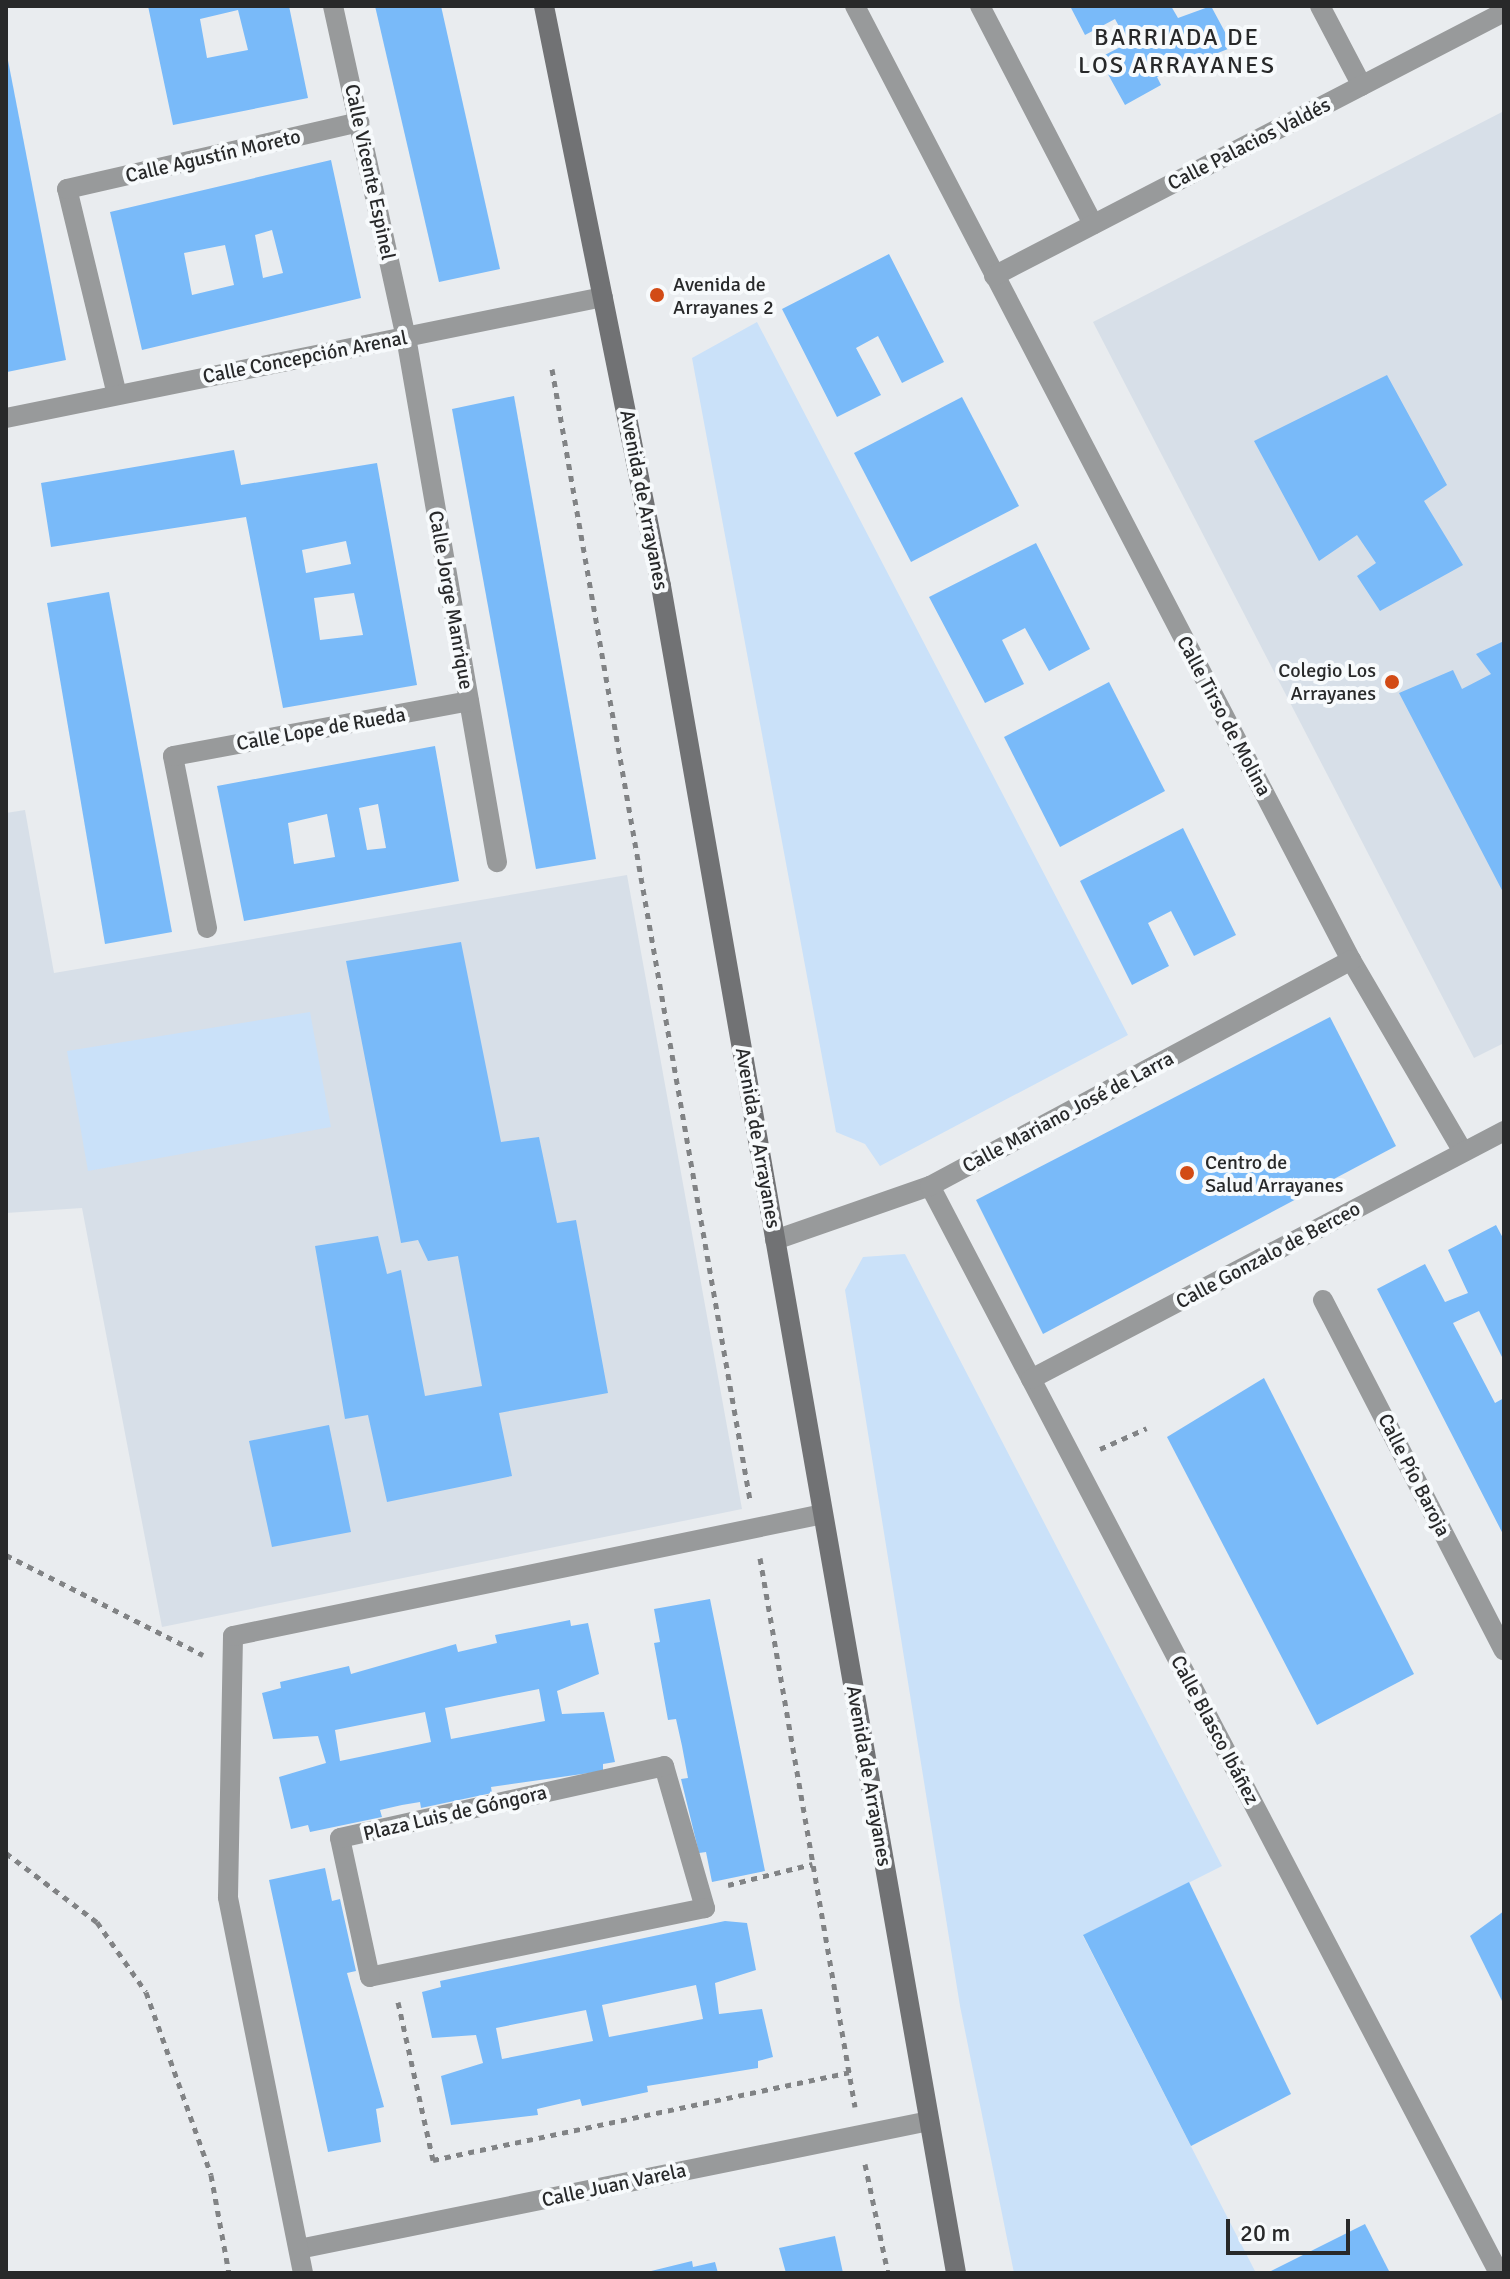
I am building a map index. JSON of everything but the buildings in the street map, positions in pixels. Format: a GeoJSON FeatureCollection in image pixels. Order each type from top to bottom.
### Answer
{"type":"FeatureCollection","features":[{"type":"Feature","properties":{"kind":"street","name":"Calle Vicente Espinel"},"geometry":{"type":"LineString","coordinates":[[333,6],[406,337]]}},
{"type":"Feature","properties":{"kind":"street","name":"Avenida de Arrayanes"},"geometry":{"type":"LineString","coordinates":[[544,6],[603,297],[775,1240],[956,2273]]}},
{"type":"Feature","properties":{"kind":"street","name":"Calle Tirso de Molina"},"geometry":{"type":"LineString","coordinates":[[855,6],[1351,960],[1463,1152]]}},
{"type":"Feature","properties":{"kind":"street"},"geometry":{"type":"LineString","coordinates":[[980,6],[1093,224]]}},
{"type":"Feature","properties":{"kind":"street"},"geometry":{"type":"LineString","coordinates":[[1320,6],[1362,86]]}},
{"type":"Feature","properties":{"kind":"street","name":"Calle Palacios Valdés"},"geometry":{"type":"LineString","coordinates":[[994,276],[1504,12]]}},
{"type":"Feature","properties":{"kind":"street","name":"Calle Agustín Moreto"},"geometry":{"type":"LineString","coordinates":[[117,395],[67,189],[359,122]]}},
{"type":"Feature","properties":{"kind":"street","name":"Calle Concepción Arenal"},"geometry":{"type":"LineString","coordinates":[[6,418],[603,297]]}},
{"type":"Feature","properties":{"kind":"street","name":"Calle Jorge Manrique"},"geometry":{"type":"LineString","coordinates":[[406,337],[497,862]]}},
{"type":"Feature","properties":{"kind":"street","name":"Calle Lope de Rueda"},"geometry":{"type":"LineString","coordinates":[[207,928],[173,756],[469,701]]}},
{"type":"Feature","properties":{"kind":"street","name":"Calle Mariano José de Larra"},"geometry":{"type":"LineString","coordinates":[[775,1240],[930,1186],[1351,960]]}},
{"type":"Feature","properties":{"kind":"street","name":"Calle Gonzalo de Berceo"},"geometry":{"type":"LineString","coordinates":[[1031,1379],[1504,1131]]}},
{"type":"Feature","properties":{"kind":"street","name":"Calle Blasco Ibáñez"},"geometry":{"type":"LineString","coordinates":[[930,1186],[1497,2259]]}},
{"type":"Feature","properties":{"kind":"street","name":"Calle Pío Baroja"},"geometry":{"type":"LineString","coordinates":[[1323,1300],[1504,1650]]}},
{"type":"Feature","properties":{"kind":"street"},"geometry":{"type":"LineString","coordinates":[[303,2273],[228,1897],[233,1636],[823,1514]]}},
{"type":"Feature","properties":{"kind":"street","name":"Plaza Luis de Góngora"},"geometry":{"type":"LineString","coordinates":[[391,1972],[370,1977],[340,1838],[664,1766],[700,1891]]}},
{"type":"Feature","properties":{"kind":"street"},"geometry":{"type":"LineString","coordinates":[[391,1972],[705,1908],[700,1891]]}},
{"type":"Feature","properties":{"kind":"street","name":"Calle Juan Varela"},"geometry":{"type":"LineString","coordinates":[[299,2249],[929,2121]]}},
{"type":"Feature","properties":{"kind":"path"},"geometry":{"type":"LineString","coordinates":[[552,369],[812,1864],[888,2273]]}},
{"type":"Feature","properties":{"kind":"path"},"geometry":{"type":"LineString","coordinates":[[1074,1461],[1147,1428]]}},
{"type":"Feature","properties":{"kind":"path"},"geometry":{"type":"LineString","coordinates":[[6,1555],[232,1670]]}},
{"type":"Feature","properties":{"kind":"path"},"geometry":{"type":"LineString","coordinates":[[6,1853],[97,1922],[146,1992],[211,2175],[229,2273]]}},
{"type":"Feature","properties":{"kind":"path"},"geometry":{"type":"LineString","coordinates":[[700,1891],[812,1864]]}},
{"type":"Feature","properties":{"kind":"path"},"geometry":{"type":"LineString","coordinates":[[391,1972],[433,2160],[849,2072]]}},
{"type":"Feature","properties":{"kind":"shaded area","name":"Colegio Los Arrayanes"},"geometry":{"type":"Polygon","coordinates":[[[1504,111],[1504,1043],[1474,1058],[1093,322],[1504,111]]]}},
{"type":"Feature","properties":{"kind":"shaded area"},"geometry":{"type":"Polygon","coordinates":[[[757,322],[1128,1035],[880,1166],[865,1144],[836,1132],[692,358],[757,322]]]}},
{"type":"Feature","properties":{"kind":"shaded area"},"geometry":{"type":"Polygon","coordinates":[[[25,810],[54,973],[627,875],[742,1509],[162,1627],[82,1208],[6,1213],[6,813],[25,810]]]}},
{"type":"Feature","properties":{"kind":"shaded area"},"geometry":{"type":"Polygon","coordinates":[[[310,1012],[331,1127],[88,1171],[67,1051],[310,1012]]]}},
{"type":"Feature","properties":{"kind":"shaded area"},"geometry":{"type":"Polygon","coordinates":[[[905,1254],[1222,1866],[1083,1936],[1256,2273],[1014,2273],[960,2006],[845,1290],[863,1257],[905,1254]]]}},
{"type":"Feature","properties":{"kind":"place","name":"Avenida de Arrayanes 2"},"geometry":{"type":"Point","coordinates":[657,295]}},
{"type":"Feature","properties":{"kind":"place","name":"Colegio Los Arrayanes"},"geometry":{"type":"Point","coordinates":[1392,682]}},
{"type":"Feature","properties":{"kind":"place","name":"Centro de Salud Arrayanes"},"geometry":{"type":"Point","coordinates":[1187,1173]}},
{"type":"Feature","properties":{"kind":"district","name":"BARRIADA DE LOS ARRAYANES"},"geometry":{"type":"Point","coordinates":[1177,52]}}]}
